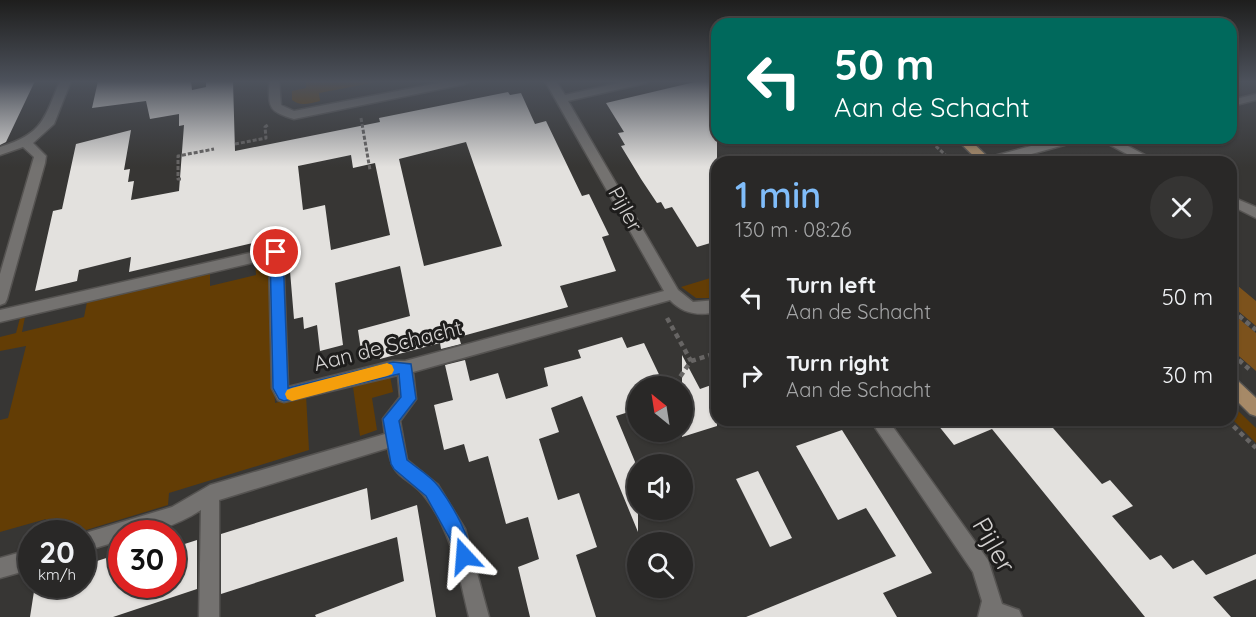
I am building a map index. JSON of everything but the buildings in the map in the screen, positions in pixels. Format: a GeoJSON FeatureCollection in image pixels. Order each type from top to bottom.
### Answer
{"type":"FeatureCollection","features":[{"type":"Feature","properties":{"kind":"main road"},"geometry":{"type":"LineString","coordinates":[[968,144],[980,156]]}},
{"type":"Feature","properties":{"kind":"main road"},"geometry":{"type":"LineString","coordinates":[[1237,391],[1256,409]]}},
{"type":"Feature","properties":{"kind":"street"},"geometry":{"type":"LineString","coordinates":[[0,151],[25,142],[48,124],[54,110]]}},
{"type":"Feature","properties":{"kind":"street"},"geometry":{"type":"LineString","coordinates":[[278,110],[285,113],[303,114],[322,110]]}},
{"type":"Feature","properties":{"kind":"street","name":"Pijler"},"geometry":{"type":"LineString","coordinates":[[568,110],[673,294],[690,309],[711,308]]}},
{"type":"Feature","properties":{"kind":"street"},"geometry":{"type":"LineString","coordinates":[[0,299],[40,156],[25,142]]}},
{"type":"Feature","properties":{"kind":"street"},"geometry":{"type":"LineString","coordinates":[[1009,156],[1052,144]]}},
{"type":"Feature","properties":{"kind":"street"},"geometry":{"type":"LineString","coordinates":[[1115,144],[1140,156]]}},
{"type":"Feature","properties":{"kind":"street"},"geometry":{"type":"LineString","coordinates":[[1237,204],[1256,213]]}},
{"type":"Feature","properties":{"kind":"street","name":"Aan de Schacht"},"geometry":{"type":"LineString","coordinates":[[0,316],[276,252],[280,388],[284,395],[393,368],[405,369],[673,294]]}},
{"type":"Feature","properties":{"kind":"street"},"geometry":{"type":"LineString","coordinates":[[405,369],[408,399],[391,419],[399,464],[432,490],[458,536],[479,617]]}},
{"type":"Feature","properties":{"kind":"street","name":"Pijler"},"geometry":{"type":"LineString","coordinates":[[882,426],[981,567],[989,588],[990,614],[1012,617]]}},
{"type":"Feature","properties":{"kind":"street"},"geometry":{"type":"LineString","coordinates":[[96,539],[176,515],[210,494],[393,439]]}},
{"type":"Feature","properties":{"kind":"street"},"geometry":{"type":"LineString","coordinates":[[209,617],[210,494]]}},
{"type":"Feature","properties":{"kind":"street"},"geometry":{"type":"LineString","coordinates":[[0,568],[18,563]]}},
{"type":"Feature","properties":{"kind":"path"},"geometry":{"type":"LineString","coordinates":[[359,110],[370,170]]}},
{"type":"Feature","properties":{"kind":"path"},"geometry":{"type":"LineString","coordinates":[[235,144],[266,138],[265,127],[285,113]]}},
{"type":"Feature","properties":{"kind":"path"},"geometry":{"type":"LineString","coordinates":[[934,144],[946,156]]}},
{"type":"Feature","properties":{"kind":"path"},"geometry":{"type":"LineString","coordinates":[[181,179],[178,179],[178,156],[214,149]]}},
{"type":"Feature","properties":{"kind":"path"},"geometry":{"type":"LineString","coordinates":[[657,300],[691,361]]}},
{"type":"Feature","properties":{"kind":"path"},"geometry":{"type":"LineString","coordinates":[[1237,314],[1256,330]]}},
{"type":"Feature","properties":{"kind":"path"},"geometry":{"type":"LineString","coordinates":[[681,376],[691,361],[711,355]]}},
{"type":"Feature","properties":{"kind":"path"},"geometry":{"type":"LineString","coordinates":[[1237,359],[1256,376]]}},
{"type":"Feature","properties":{"kind":"path"},"geometry":{"type":"LineString","coordinates":[[1233,426],[1256,448]]}},
{"type":"Feature","properties":{"kind":"shaded area"},"geometry":{"type":"Polygon","coordinates":[[[268,259],[275,403],[306,395],[309,450],[169,493],[168,505],[119,520],[108,520],[108,523],[96,527],[96,520],[18,520],[18,527],[0,532],[0,420],[8,418],[26,346],[0,351],[0,337],[16,333],[20,318],[25,317],[22,332],[84,317],[87,302],[210,273],[210,286],[256,275],[255,262],[268,259]]]}},
{"type":"Feature","properties":{"kind":"shaded area"},"geometry":{"type":"Polygon","coordinates":[[[711,278],[711,298],[696,298],[681,287],[711,278]]]}},
{"type":"Feature","properties":{"kind":"shaded area"},"geometry":{"type":"Polygon","coordinates":[[[1237,285],[1256,301],[1256,326],[1237,310],[1237,285]]]}},
{"type":"Feature","properties":{"kind":"shaded area"},"geometry":{"type":"Polygon","coordinates":[[[1237,317],[1256,333],[1256,371],[1237,354],[1237,317]]]}},
{"type":"Feature","properties":{"kind":"shaded area"},"geometry":{"type":"Polygon","coordinates":[[[390,376],[393,392],[372,398],[377,430],[360,436],[353,387],[390,376]]]}},
{"type":"Feature","properties":{"kind":"shaded area"},"geometry":{"type":"Polygon","coordinates":[[[1237,410],[1256,428],[1256,443],[1237,424],[1237,410]]]}},
{"type":"Feature","properties":{"kind":"slow traffic"},"geometry":{"type":"LineString","coordinates":[[292,394],[387,370]]}},
{"type":"Feature","properties":{"kind":"route"},"geometry":{"type":"LineString","coordinates":[[276,252],[280,388],[284,395],[393,368],[405,369],[408,399],[391,419],[399,464],[432,490],[458,536],[464,556]]}}]}
